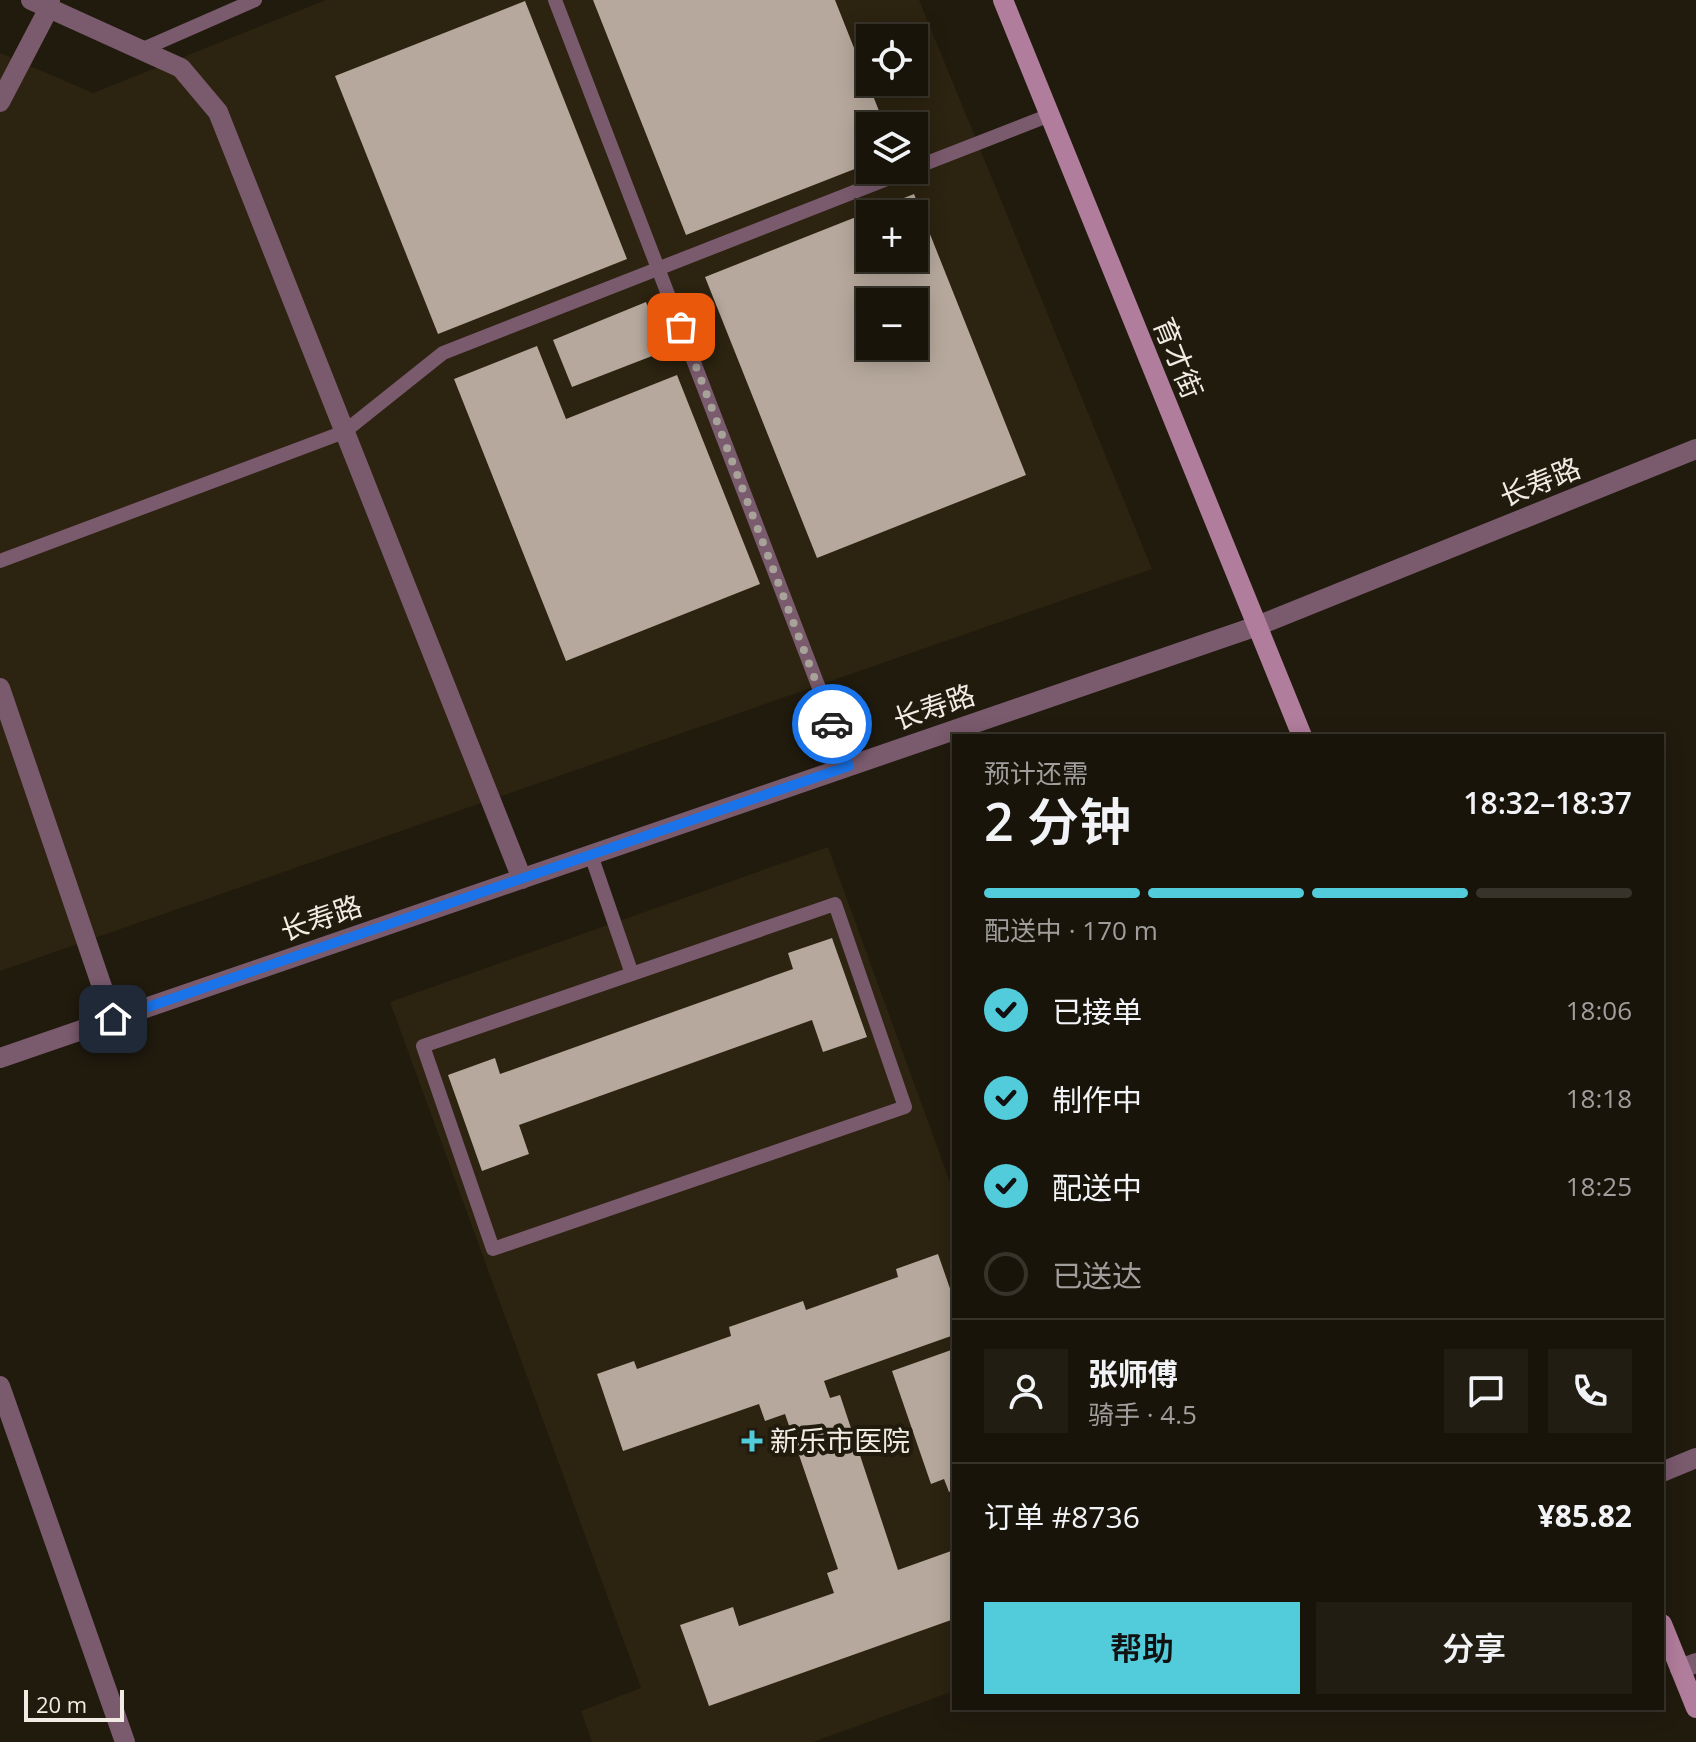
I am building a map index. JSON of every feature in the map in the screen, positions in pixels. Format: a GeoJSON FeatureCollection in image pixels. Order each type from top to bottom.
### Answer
{"type":"FeatureCollection","features":[{"type":"Feature","properties":{"kind":"main road","name":"育才街"},"geometry":{"type":"LineString","coordinates":[[1003,0],[1301,734]]}},
{"type":"Feature","properties":{"kind":"main road"},"geometry":{"type":"LineString","coordinates":[[1664,1627],[1688,1666],[1696,1708]]}},
{"type":"Feature","properties":{"kind":"street"},"geometry":{"type":"LineString","coordinates":[[0,102],[43,3],[181,68],[218,112],[522,879]]}},
{"type":"Feature","properties":{"kind":"street","name":"长寿路"},"geometry":{"type":"LineString","coordinates":[[0,1058],[1257,626],[1696,449]]}},
{"type":"Feature","properties":{"kind":"street"},"geometry":{"type":"LineString","coordinates":[[0,688],[113,1019]]}},
{"type":"Feature","properties":{"kind":"street"},"geometry":{"type":"LineString","coordinates":[[0,1386],[125,1742]]}},
{"type":"Feature","properties":{"kind":"street"},"geometry":{"type":"LineString","coordinates":[[1664,1471],[1696,1458]]}},
{"type":"Feature","properties":{"kind":"lane"},"geometry":{"type":"LineString","coordinates":[[141,50],[255,0]]}},
{"type":"Feature","properties":{"kind":"lane"},"geometry":{"type":"LineString","coordinates":[[555,0],[849,766]]}},
{"type":"Feature","properties":{"kind":"lane"},"geometry":{"type":"LineString","coordinates":[[928,163],[1050,115]]}},
{"type":"Feature","properties":{"kind":"lane"},"geometry":{"type":"LineString","coordinates":[[0,561],[344,432],[443,353],[874,184]]}},
{"type":"Feature","properties":{"kind":"lane"},"geometry":{"type":"LineString","coordinates":[[591,855],[632,974]]}},
{"type":"Feature","properties":{"kind":"lane"},"geometry":{"type":"LineString","coordinates":[[835,904],[905,1107],[493,1249],[423,1046],[632,974],[835,904]]}},
{"type":"Feature","properties":{"kind":"shaded area"},"geometry":{"type":"Polygon","coordinates":[[[326,0],[919,0],[1152,569],[0,971],[0,53],[93,93],[326,0]]]}},
{"type":"Feature","properties":{"kind":"shaded area","name":"新乐市医院"},"geometry":{"type":"Polygon","coordinates":[[[828,847],[952,1188],[952,1692],[813,1742],[592,1742],[581,1711],[641,1688],[390,1002],[828,847]]]}},
{"type":"Feature","properties":{"kind":"building"},"geometry":{"type":"Polygon","coordinates":[[[593,0],[835,0],[856,53],[856,96],[873,96],[879,112],[856,112],[856,168],[686,235],[593,0]]]}},
{"type":"Feature","properties":{"kind":"building"},"geometry":{"type":"Polygon","coordinates":[[[525,1],[627,259],[438,334],[335,76],[525,1]]]}},
{"type":"Feature","properties":{"kind":"building"},"geometry":{"type":"Polygon","coordinates":[[[914,194],[916,200],[899,200],[914,194]]]}},
{"type":"Feature","properties":{"kind":"building"},"geometry":{"type":"Polygon","coordinates":[[[856,217],[856,272],[928,272],[928,229],[1026,475],[817,558],[705,277],[856,217]]]}},
{"type":"Feature","properties":{"kind":"building"},"geometry":{"type":"Polygon","coordinates":[[[646,302],[665,351],[572,387],[553,340],[646,302]]]}},
{"type":"Feature","properties":{"kind":"building"},"geometry":{"type":"Polygon","coordinates":[[[537,346],[566,419],[677,375],[760,584],[566,661],[454,379],[537,346]]]}},
{"type":"Feature","properties":{"kind":"building"},"geometry":{"type":"Polygon","coordinates":[[[832,938],[867,1037],[823,1052],[812,1020],[519,1125],[529,1154],[482,1171],[448,1075],[495,1058],[500,1074],[793,969],[788,953],[832,938]]]}},
{"type":"Feature","properties":{"kind":"building"},"geometry":{"type":"Polygon","coordinates":[[[938,1254],[952,1294],[952,1336],[824,1381],[830,1398],[840,1395],[898,1570],[952,1551],[952,1620],[709,1706],[680,1625],[733,1607],[739,1626],[834,1593],[827,1573],[838,1569],[785,1414],[765,1421],[759,1404],[623,1451],[597,1374],[634,1361],[637,1369],[731,1336],[729,1327],[803,1301],[806,1310],[898,1277],[896,1269],[938,1254]]]}},
{"type":"Feature","properties":{"kind":"building"},"geometry":{"type":"Polygon","coordinates":[[[952,1350],[952,1491],[949,1492],[944,1479],[931,1484],[892,1371],[952,1350]]]}},
{"type":"Feature","properties":{"kind":"way so far"},"geometry":{"type":"LineString","coordinates":[[681,327],[832,724]]}},
{"type":"Feature","properties":{"kind":"place","name":"新乐市医院"},"geometry":{"type":"Point","coordinates":[752,1441]}},
{"type":"Feature","properties":{"kind":"route"},"geometry":{"type":"LineString","coordinates":[[113,1019],[849,766],[832,724]]}}]}
